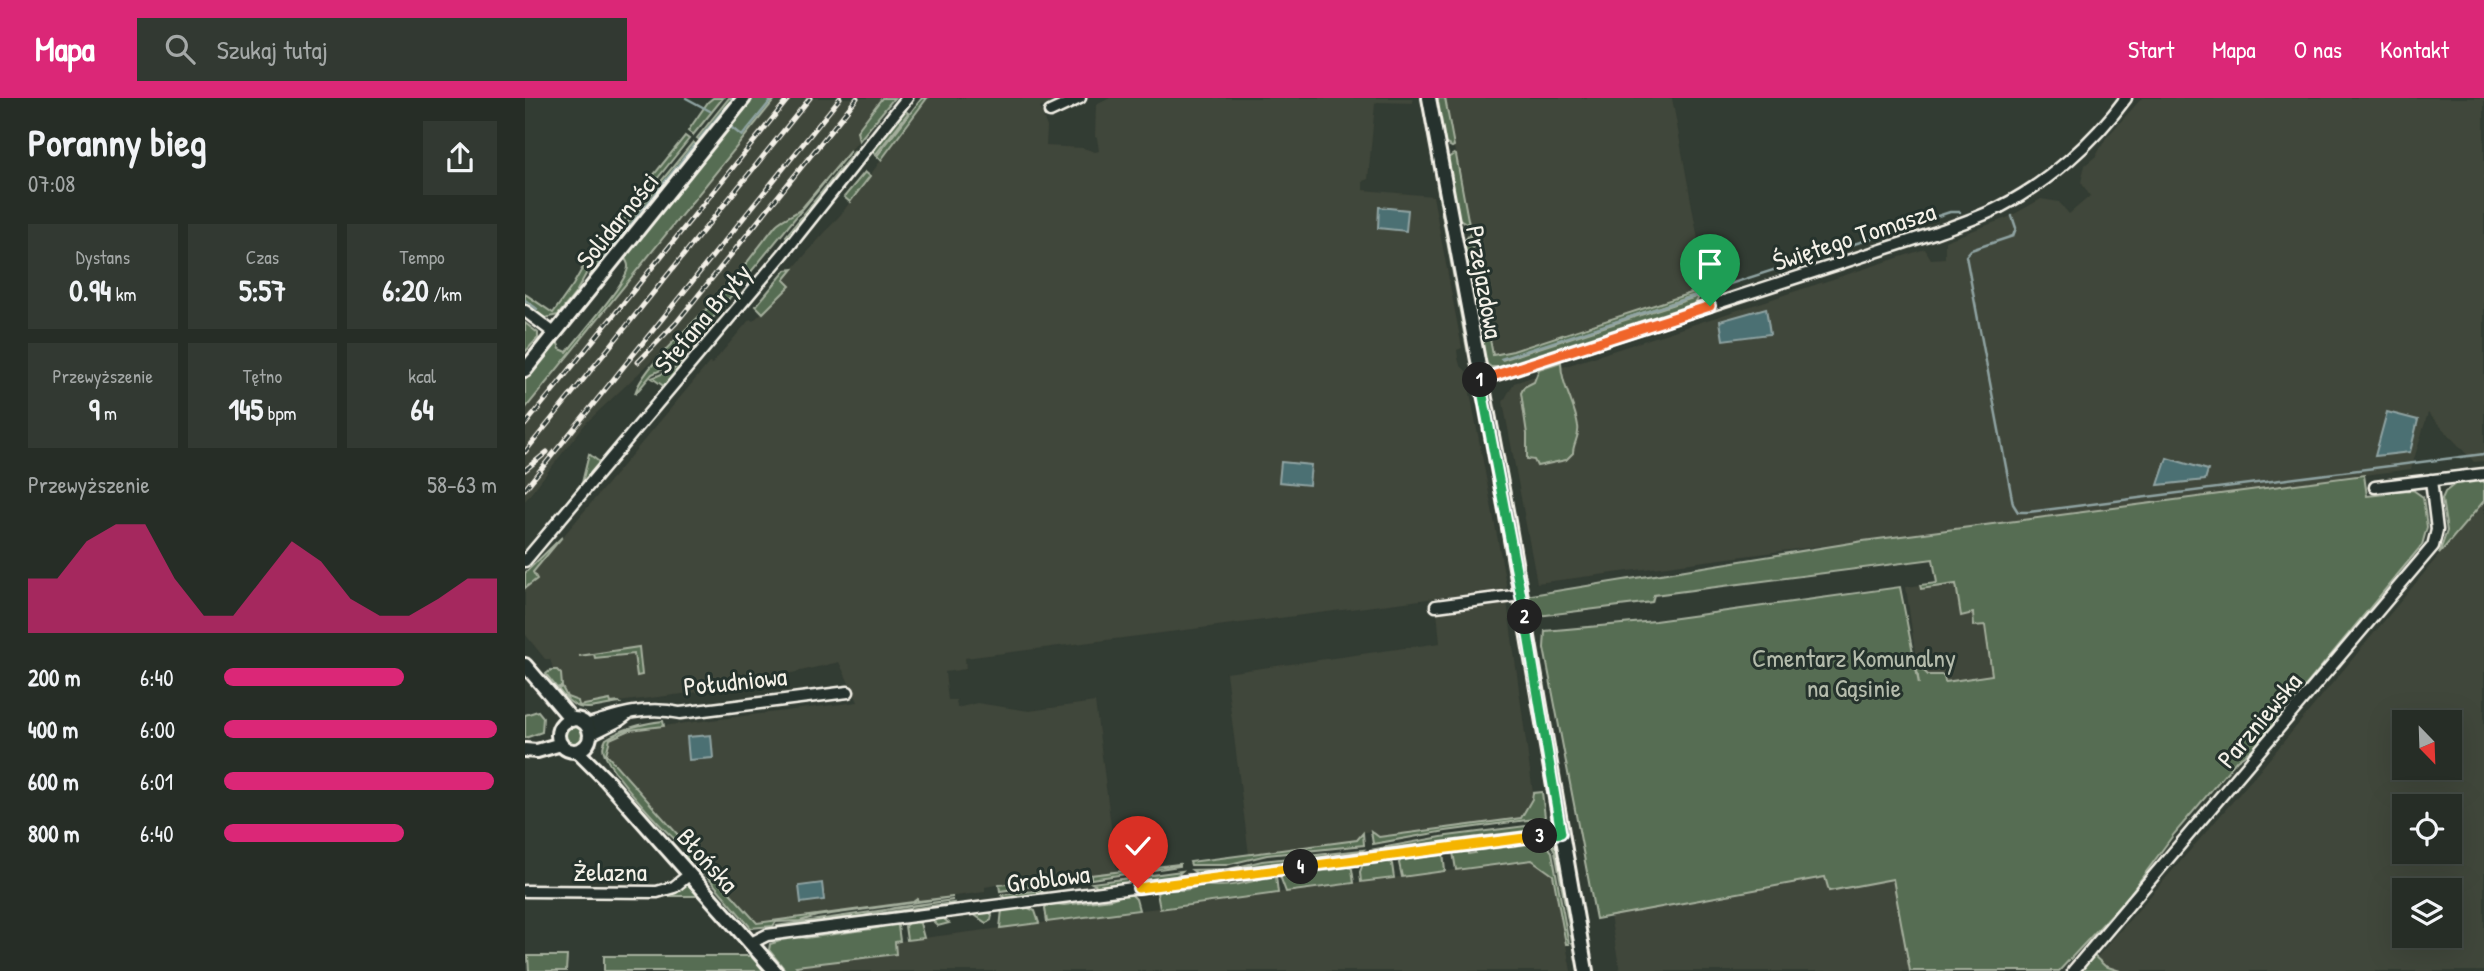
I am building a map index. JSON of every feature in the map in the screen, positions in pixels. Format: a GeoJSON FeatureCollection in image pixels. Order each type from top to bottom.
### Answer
{"type":"FeatureCollection","features":[{"type":"Feature","properties":{"kind":"street","name":"Solidarności"},"geometry":{"type":"LineString","coordinates":[[525,370],[744,98]]}},
{"type":"Feature","properties":{"kind":"street","name":"Stefana Bryły"},"geometry":{"type":"LineString","coordinates":[[525,561],[783,254],[907,98]]}},
{"type":"Feature","properties":{"kind":"street"},"geometry":{"type":"LineString","coordinates":[[1050,112],[1080,98]]}},
{"type":"Feature","properties":{"kind":"street","name":"Przejazdowa"},"geometry":{"type":"LineString","coordinates":[[1429,98],[1521,594],[1586,971]]}},
{"type":"Feature","properties":{"kind":"street","name":"Świętego Tomasza"},"geometry":{"type":"LineString","coordinates":[[1480,380],[1934,233],[2000,207],[2020,196],[2080,151],[2126,98]]}},
{"type":"Feature","properties":{"kind":"street"},"geometry":{"type":"LineString","coordinates":[[525,311],[554,333]]}},
{"type":"Feature","properties":{"kind":"street"},"geometry":{"type":"LineString","coordinates":[[2375,487],[2484,474]]}},
{"type":"Feature","properties":{"kind":"street","name":"Parzniewska"},"geometry":{"type":"LineString","coordinates":[[2073,971],[2434,545],[2437,530],[2431,480]]}},
{"type":"Feature","properties":{"kind":"street"},"geometry":{"type":"LineString","coordinates":[[1436,606],[1521,594]]}},
{"type":"Feature","properties":{"kind":"street"},"geometry":{"type":"LineString","coordinates":[[525,665],[539,684],[563,731],[566,750],[577,751],[588,734],[563,731],[534,743],[525,750]]}},
{"type":"Feature","properties":{"kind":"street","name":"Południowa"},"geometry":{"type":"LineString","coordinates":[[588,734],[628,714],[662,708],[680,712],[848,692]]}},
{"type":"Feature","properties":{"kind":"street","name":"Błońska"},"geometry":{"type":"LineString","coordinates":[[588,734],[607,781]]}},
{"type":"Feature","properties":{"kind":"street","name":"Błońska"},"geometry":{"type":"LineString","coordinates":[[577,751],[607,781],[775,971]]}},
{"type":"Feature","properties":{"kind":"street","name":"Groblowa"},"geometry":{"type":"LineString","coordinates":[[751,943],[767,935],[1561,833]]}},
{"type":"Feature","properties":{"kind":"street","name":"Żelazna"},"geometry":{"type":"LineString","coordinates":[[525,891],[657,892],[671,888],[690,874]]}},
{"type":"Feature","properties":{"kind":"shaded area"},"geometry":{"type":"Polygon","coordinates":[[[776,98],[894,98],[803,208],[776,225],[708,308],[586,423],[525,501],[525,409],[776,98]]]}},
{"type":"Feature","properties":{"kind":"shaded area"},"geometry":{"type":"Polygon","coordinates":[[[927,98],[1059,98],[1040,108],[1047,127],[1046,146],[1083,148],[1095,152],[1099,151],[1095,137],[1096,105],[1110,98],[1412,98],[1413,103],[1375,104],[1368,179],[1363,181],[1363,190],[1433,196],[1462,348],[1457,350],[1458,358],[1466,371],[1507,589],[965,658],[966,669],[945,672],[948,700],[956,700],[957,708],[977,703],[1029,711],[1095,702],[1117,872],[996,885],[985,887],[985,892],[918,901],[916,899],[913,902],[757,923],[606,755],[610,739],[630,730],[858,702],[839,662],[762,680],[725,692],[717,688],[577,707],[567,700],[556,679],[550,659],[545,659],[525,634],[525,588],[537,580],[533,572],[709,363],[712,364],[750,319],[753,321],[790,286],[783,280],[842,213],[927,98]]]}},
{"type":"Feature","properties":{"kind":"shaded area"},"geometry":{"type":"Polygon","coordinates":[[[1445,98],[1672,98],[1707,288],[1513,351],[1492,355],[1445,98]]]}},
{"type":"Feature","properties":{"kind":"shaded area"},"geometry":{"type":"Polygon","coordinates":[[[2142,98],[2484,98],[2484,461],[2474,462],[2428,413],[2411,469],[1537,583],[1503,402],[1514,383],[1925,249],[1931,259],[1945,258],[1945,241],[2009,217],[2041,199],[2059,202],[2069,214],[2090,196],[2081,182],[2085,165],[2096,156],[2106,138],[2142,98]]]}},
{"type":"Feature","properties":{"kind":"shaded area"},"geometry":{"type":"Polygon","coordinates":[[[2484,501],[2484,971],[2085,971],[2260,770],[2484,501]]]}},
{"type":"Feature","properties":{"kind":"shaded area"},"geometry":{"type":"Polygon","coordinates":[[[1978,577],[1993,679],[1920,689],[1906,587],[1978,577]]]}},
{"type":"Feature","properties":{"kind":"shaded area"},"geometry":{"type":"Polygon","coordinates":[[[1507,601],[1533,793],[1521,818],[1379,837],[1370,831],[1362,833],[1357,840],[1249,855],[1226,673],[1440,643],[1437,611],[1507,601]]]}},
{"type":"Feature","properties":{"kind":"shaded area"},"geometry":{"type":"Polygon","coordinates":[[[1532,860],[1553,875],[1571,971],[800,971],[796,966],[896,954],[895,941],[1532,860]]]}},
{"type":"Feature","properties":{"kind":"shaded area"},"geometry":{"type":"Polygon","coordinates":[[[1825,877],[1829,891],[1893,879],[1910,971],[1620,971],[1610,916],[1825,877]]]}},
{"type":"Feature","properties":{"kind":"green space"},"geometry":{"type":"Polygon","coordinates":[[[713,98],[723,98],[693,135],[688,131],[713,98]]]}},
{"type":"Feature","properties":{"kind":"green space"},"geometry":{"type":"Polygon","coordinates":[[[729,98],[739,98],[701,141],[697,138],[729,98]]]}},
{"type":"Feature","properties":{"kind":"green space"},"geometry":{"type":"Polygon","coordinates":[[[750,98],[776,98],[525,409],[525,377],[556,338],[560,349],[567,352],[620,284],[628,265],[623,256],[750,98]]]}},
{"type":"Feature","properties":{"kind":"green space"},"geometry":{"type":"Polygon","coordinates":[[[882,98],[894,98],[859,141],[857,131],[882,98]]]}},
{"type":"Feature","properties":{"kind":"green space"},"geometry":{"type":"Polygon","coordinates":[[[922,98],[927,98],[881,160],[877,156],[922,98]]]}},
{"type":"Feature","properties":{"kind":"green space"},"geometry":{"type":"Polygon","coordinates":[[[1433,98],[1445,98],[1454,146],[1452,147],[1443,142],[1433,98]]]}},
{"type":"Feature","properties":{"kind":"green space"},"geometry":{"type":"Polygon","coordinates":[[[903,109],[908,113],[875,155],[873,147],[903,109]]]}},
{"type":"Feature","properties":{"kind":"green space"},"geometry":{"type":"Polygon","coordinates":[[[685,136],[689,139],[597,254],[575,294],[558,315],[545,318],[525,304],[525,294],[553,313],[591,253],[685,136]]]}},
{"type":"Feature","properties":{"kind":"green space"},"geometry":{"type":"Polygon","coordinates":[[[693,142],[697,150],[581,294],[598,259],[693,142]]]}},
{"type":"Feature","properties":{"kind":"green space"},"geometry":{"type":"Polygon","coordinates":[[[851,150],[676,363],[652,374],[635,394],[656,361],[725,289],[776,225],[802,208],[851,150]]]}},
{"type":"Feature","properties":{"kind":"green space"},"geometry":{"type":"Polygon","coordinates":[[[854,152],[854,158],[789,240],[786,236],[854,152]]]}},
{"type":"Feature","properties":{"kind":"green space"},"geometry":{"type":"Polygon","coordinates":[[[1454,154],[1469,225],[1455,216],[1446,162],[1454,154]]]}},
{"type":"Feature","properties":{"kind":"green space"},"geometry":{"type":"Polygon","coordinates":[[[865,172],[870,176],[850,202],[844,197],[865,172]]]}},
{"type":"Feature","properties":{"kind":"green space"},"geometry":{"type":"Polygon","coordinates":[[[1437,187],[1441,190],[1470,341],[1467,349],[1437,187]]]}},
{"type":"Feature","properties":{"kind":"green space"},"geometry":{"type":"Polygon","coordinates":[[[1470,234],[1493,355],[1513,351],[1697,291],[1698,294],[1502,360],[1699,297],[1694,306],[1503,367],[1491,367],[1483,361],[1468,287],[1472,286],[1471,281],[1467,281],[1461,245],[1470,234]]]}},
{"type":"Feature","properties":{"kind":"green space"},"geometry":{"type":"Polygon","coordinates":[[[793,269],[784,280],[790,286],[763,313],[756,306],[786,270],[793,269]]]}},
{"type":"Feature","properties":{"kind":"green space"},"geometry":{"type":"Polygon","coordinates":[[[525,323],[538,333],[538,338],[525,352],[525,323]]]}},
{"type":"Feature","properties":{"kind":"green space"},"geometry":{"type":"Polygon","coordinates":[[[683,359],[688,363],[665,387],[652,378],[674,369],[683,359]]]}},
{"type":"Feature","properties":{"kind":"green space"},"geometry":{"type":"Polygon","coordinates":[[[1561,362],[1578,433],[1573,453],[1566,460],[1537,466],[1534,460],[1527,459],[1527,434],[1521,393],[1524,387],[1534,382],[1539,369],[1561,362]]]}},
{"type":"Feature","properties":{"kind":"green space"},"geometry":{"type":"Polygon","coordinates":[[[589,454],[598,461],[599,468],[571,502],[568,500],[582,483],[589,454]]]}},
{"type":"Feature","properties":{"kind":"green space","name":"Cmentarz Komunalny na Gąsinie"},"geometry":{"type":"Polygon","coordinates":[[[2364,475],[2367,496],[2385,494],[2385,491],[2413,490],[2423,497],[2427,527],[2422,545],[2254,748],[2237,760],[2174,834],[2127,898],[2059,971],[1910,971],[1893,879],[1829,891],[1825,877],[1596,919],[1544,648],[1545,631],[1655,621],[1900,587],[1919,684],[1916,663],[1928,675],[1944,675],[1945,682],[1992,675],[1985,625],[1974,626],[1973,613],[1961,616],[1956,584],[1921,589],[1920,585],[1937,583],[1933,559],[1654,595],[1652,602],[1530,617],[1525,596],[1863,541],[2364,475]]]}},
{"type":"Feature","properties":{"kind":"green space"},"geometry":{"type":"Polygon","coordinates":[[[2484,481],[2484,501],[2439,554],[2447,531],[2442,499],[2445,492],[2455,484],[2484,481]]]}},
{"type":"Feature","properties":{"kind":"green space"},"geometry":{"type":"Polygon","coordinates":[[[562,537],[533,572],[537,579],[525,588],[525,573],[562,537]]]}},
{"type":"Feature","properties":{"kind":"green space"},"geometry":{"type":"Polygon","coordinates":[[[639,647],[642,675],[637,676],[634,654],[595,658],[594,654],[579,656],[639,647]]]}},
{"type":"Feature","properties":{"kind":"green space"},"geometry":{"type":"Polygon","coordinates":[[[557,670],[561,674],[562,686],[557,688],[546,674],[557,670]]]}},
{"type":"Feature","properties":{"kind":"green space"},"geometry":{"type":"Polygon","coordinates":[[[562,687],[567,697],[578,701],[579,706],[610,700],[611,703],[620,703],[591,708],[578,707],[565,698],[558,689],[562,687]]]}},
{"type":"Feature","properties":{"kind":"green space"},"geometry":{"type":"Polygon","coordinates":[[[538,711],[543,717],[542,732],[525,738],[525,715],[538,711]]]}},
{"type":"Feature","properties":{"kind":"green space"},"geometry":{"type":"Polygon","coordinates":[[[663,721],[664,726],[630,730],[610,739],[606,754],[680,837],[676,840],[626,786],[609,763],[603,748],[606,739],[620,732],[663,721]]]}},
{"type":"Feature","properties":{"kind":"green space"},"geometry":{"type":"Polygon","coordinates":[[[570,726],[578,726],[583,735],[581,742],[570,744],[565,739],[565,731],[570,726]]]}},
{"type":"Feature","properties":{"kind":"green space"},"geometry":{"type":"Polygon","coordinates":[[[1542,792],[1545,817],[1542,818],[1373,844],[1371,831],[1379,837],[1521,818],[1533,793],[1542,792]]]}},
{"type":"Feature","properties":{"kind":"green space"},"geometry":{"type":"Polygon","coordinates":[[[1541,824],[1542,832],[1383,852],[1375,849],[1447,836],[1541,824]]]}},
{"type":"Feature","properties":{"kind":"green space"},"geometry":{"type":"Polygon","coordinates":[[[1363,833],[1364,845],[1267,855],[1226,865],[1191,865],[1190,862],[1357,840],[1363,833]]]}},
{"type":"Feature","properties":{"kind":"green space"},"geometry":{"type":"Polygon","coordinates":[[[1543,840],[1552,852],[1569,944],[1566,944],[1553,875],[1532,860],[1456,870],[1453,852],[1467,850],[1468,854],[1475,853],[1475,849],[1543,840]]]}},
{"type":"Feature","properties":{"kind":"green space"},"geometry":{"type":"Polygon","coordinates":[[[1550,842],[1559,850],[1574,939],[1572,942],[1555,851],[1550,842]]]}},
{"type":"Feature","properties":{"kind":"green space"},"geometry":{"type":"Polygon","coordinates":[[[690,848],[757,923],[913,902],[917,899],[953,897],[817,916],[800,921],[776,922],[773,926],[751,928],[694,861],[689,861],[685,856],[690,848]]]}},
{"type":"Feature","properties":{"kind":"green space"},"geometry":{"type":"Polygon","coordinates":[[[1363,850],[1356,855],[1199,875],[1192,870],[1229,869],[1262,861],[1363,850]]]}},
{"type":"Feature","properties":{"kind":"green space"},"geometry":{"type":"Polygon","coordinates":[[[1443,853],[1445,871],[1402,877],[1399,863],[1402,858],[1443,853]]]}},
{"type":"Feature","properties":{"kind":"green space"},"geometry":{"type":"Polygon","coordinates":[[[1387,860],[1392,864],[1394,878],[1361,882],[1363,864],[1387,860]]]}},
{"type":"Feature","properties":{"kind":"green space"},"geometry":{"type":"Polygon","coordinates":[[[1346,865],[1352,869],[1354,883],[1286,892],[1280,876],[1283,873],[1333,870],[1346,865]]]}},
{"type":"Feature","properties":{"kind":"green space"},"geometry":{"type":"Polygon","coordinates":[[[1180,866],[1091,879],[1091,875],[1180,866]]]}},
{"type":"Feature","properties":{"kind":"green space"},"geometry":{"type":"Polygon","coordinates":[[[1182,871],[1174,878],[1101,888],[1092,883],[1182,871]]]}},
{"type":"Feature","properties":{"kind":"green space"},"geometry":{"type":"Polygon","coordinates":[[[1276,876],[1278,893],[1160,909],[1157,893],[1163,889],[1188,889],[1201,884],[1227,886],[1276,876]]]}},
{"type":"Feature","properties":{"kind":"green space"},"geometry":{"type":"Polygon","coordinates":[[[1042,879],[1042,885],[1000,891],[999,885],[1042,879]]]}},
{"type":"Feature","properties":{"kind":"green space"},"geometry":{"type":"Polygon","coordinates":[[[683,884],[691,885],[710,907],[698,896],[666,896],[668,892],[683,884]]]}},
{"type":"Feature","properties":{"kind":"green space"},"geometry":{"type":"Polygon","coordinates":[[[1043,890],[1039,896],[1007,900],[1001,895],[1043,890]]]}},
{"type":"Feature","properties":{"kind":"green space"},"geometry":{"type":"Polygon","coordinates":[[[1130,893],[1136,899],[1139,910],[1047,922],[1045,908],[1048,903],[1064,905],[1111,899],[1130,893]]]}},
{"type":"Feature","properties":{"kind":"green space"},"geometry":{"type":"Polygon","coordinates":[[[953,900],[888,910],[894,908],[953,900]]]}},
{"type":"Feature","properties":{"kind":"green space"},"geometry":{"type":"Polygon","coordinates":[[[953,903],[947,908],[863,918],[888,912],[953,903]]]}},
{"type":"Feature","properties":{"kind":"green space"},"geometry":{"type":"Polygon","coordinates":[[[1024,906],[1035,911],[1039,923],[1000,928],[1002,910],[1024,906]]]}},
{"type":"Feature","properties":{"kind":"green space"},"geometry":{"type":"Polygon","coordinates":[[[888,910],[863,916],[776,926],[888,910]]]}},
{"type":"Feature","properties":{"kind":"green space"},"geometry":{"type":"Polygon","coordinates":[[[988,911],[992,915],[991,920],[986,923],[973,914],[946,918],[949,923],[938,926],[934,922],[936,918],[988,911]]]}},
{"type":"Feature","properties":{"kind":"green space"},"geometry":{"type":"Polygon","coordinates":[[[910,921],[920,923],[924,938],[907,940],[905,926],[910,921]]]}},
{"type":"Feature","properties":{"kind":"green space"},"geometry":{"type":"Polygon","coordinates":[[[894,923],[898,926],[900,941],[895,942],[896,954],[796,966],[800,971],[786,971],[769,950],[770,944],[780,941],[779,937],[792,935],[806,938],[878,928],[894,923]]]}},
{"type":"Feature","properties":{"kind":"green space"},"geometry":{"type":"Polygon","coordinates":[[[2092,954],[2105,966],[2120,971],[2078,971],[2092,954]]]}},
{"type":"Feature","properties":{"kind":"green space"},"geometry":{"type":"Polygon","coordinates":[[[528,956],[567,956],[566,971],[529,971],[528,956]]]}},
{"type":"Feature","properties":{"kind":"green space"},"geometry":{"type":"Polygon","coordinates":[[[604,956],[751,956],[764,971],[604,971],[604,956]]]}},
{"type":"Feature","properties":{"kind":"water"},"geometry":{"type":"Polygon","coordinates":[[[1379,207],[1408,210],[1406,231],[1378,228],[1379,207]]]}},
{"type":"Feature","properties":{"kind":"water"},"geometry":{"type":"Polygon","coordinates":[[[1766,308],[1770,334],[1723,340],[1720,321],[1766,308]]]}},
{"type":"Feature","properties":{"kind":"water"},"geometry":{"type":"Polygon","coordinates":[[[2387,412],[2418,420],[2410,452],[2375,456],[2387,412]]]}},
{"type":"Feature","properties":{"kind":"water"},"geometry":{"type":"Polygon","coordinates":[[[2167,458],[2208,470],[2205,480],[2158,485],[2167,458]]]}},
{"type":"Feature","properties":{"kind":"water"},"geometry":{"type":"Polygon","coordinates":[[[1281,462],[1311,465],[1309,485],[1279,482],[1281,462]]]}},
{"type":"Feature","properties":{"kind":"water"},"geometry":{"type":"Polygon","coordinates":[[[711,735],[713,758],[689,760],[687,737],[711,735]]]}},
{"type":"Feature","properties":{"kind":"water"},"geometry":{"type":"Polygon","coordinates":[[[822,883],[824,900],[801,903],[799,886],[822,883]]]}},
{"type":"Feature","properties":{"kind":"waterway"},"geometry":{"type":"LineString","coordinates":[[686,98],[710,111]]}},
{"type":"Feature","properties":{"kind":"waterway"},"geometry":{"type":"LineString","coordinates":[[700,138],[733,98]]}},
{"type":"Feature","properties":{"kind":"waterway"},"geometry":{"type":"LineString","coordinates":[[732,128],[742,136],[773,98]]}},
{"type":"Feature","properties":{"kind":"waterway"},"geometry":{"type":"LineString","coordinates":[[589,281],[600,263],[694,145]]}},
{"type":"Feature","properties":{"kind":"waterway"},"geometry":{"type":"LineString","coordinates":[[1886,233],[1950,212],[1960,212]]}},
{"type":"Feature","properties":{"kind":"waterway"},"geometry":{"type":"LineString","coordinates":[[2012,216],[2016,228],[2013,236],[1971,250],[1966,256],[2013,504],[2018,512],[2484,454]]}},
{"type":"Feature","properties":{"kind":"waterway"},"geometry":{"type":"LineString","coordinates":[[1705,292],[1879,236]]}},
{"type":"Feature","properties":{"kind":"waterway"},"geometry":{"type":"LineString","coordinates":[[1501,359],[1698,295]]}},
{"type":"Feature","properties":{"kind":"waterway"},"geometry":{"type":"LineString","coordinates":[[525,300],[537,309]]}},
{"type":"Feature","properties":{"kind":"railway"},"geometry":{"type":"LineString","coordinates":[[525,425],[789,98]]}},
{"type":"Feature","properties":{"kind":"railway"},"geometry":{"type":"LineString","coordinates":[[525,452],[810,98]]}},
{"type":"Feature","properties":{"kind":"railway"},"geometry":{"type":"LineString","coordinates":[[525,489],[840,98]]}},
{"type":"Feature","properties":{"kind":"railway"},"geometry":{"type":"LineString","coordinates":[[638,362],[676,323],[857,98]]}},
{"type":"Feature","properties":{"kind":"railway"},"geometry":{"type":"LineString","coordinates":[[525,470],[547,452]]}},
{"type":"Feature","properties":{"kind":"route"},"geometry":{"type":"LineString","coordinates":[[1138,888],[1561,833],[1521,594],[1480,380],[1710,306]]}}]}
